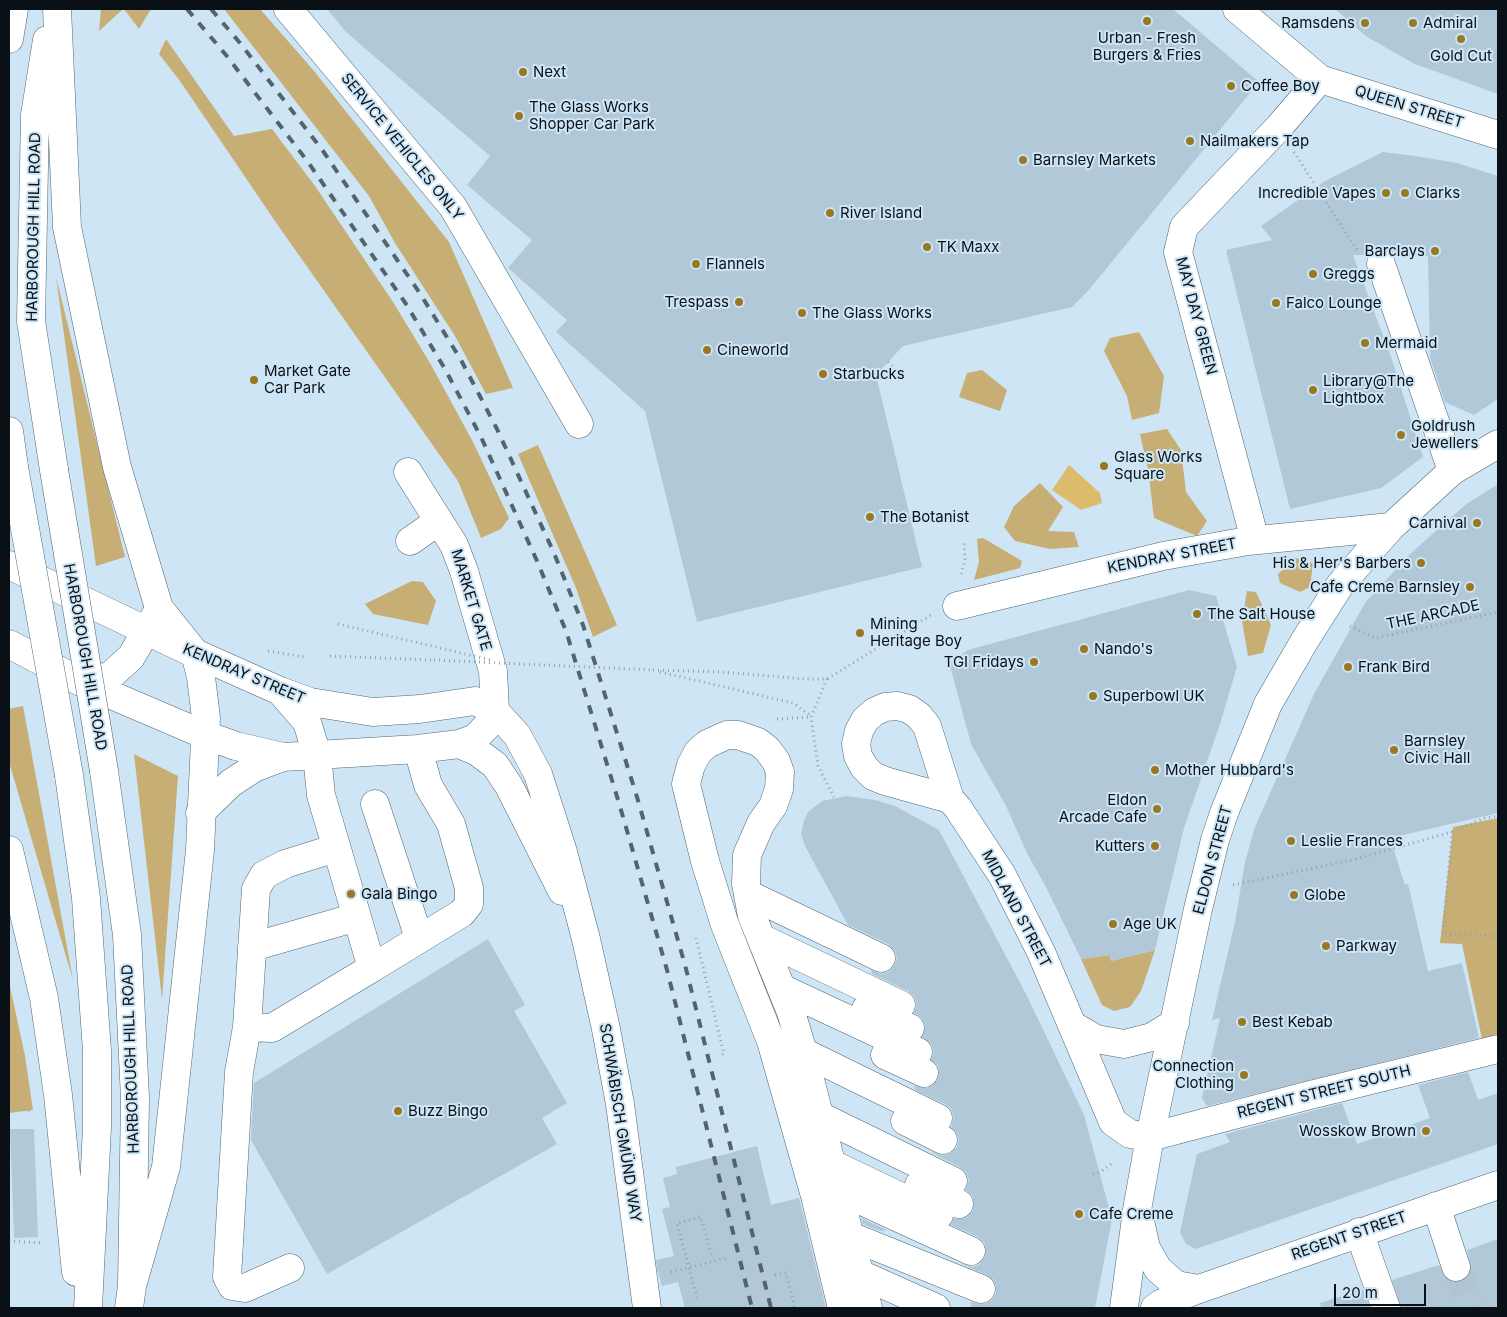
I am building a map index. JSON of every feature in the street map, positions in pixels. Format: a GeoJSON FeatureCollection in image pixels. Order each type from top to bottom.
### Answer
{"type":"FeatureCollection","features":[{"type":"Feature","properties":{"kind":"main road"},"geometry":{"type":"LineString","coordinates":[[9,38],[14,9]]}},
{"type":"Feature","properties":{"kind":"main road","name":"HARBOROUGH HILL ROAD"},"geometry":{"type":"LineString","coordinates":[[52,9],[35,115],[31,321],[104,771],[128,935],[135,1098],[131,1297]]}},
{"type":"Feature","properties":{"kind":"main road"},"geometry":{"type":"LineString","coordinates":[[57,9],[67,227],[118,468],[159,608],[195,653],[202,685],[206,718],[199,858],[166,1167],[131,1297]]}},
{"type":"Feature","properties":{"kind":"main road","name":"SERVICE VEHICLES ONLY"},"geometry":{"type":"LineString","coordinates":[[288,9],[453,206],[579,424]]}},
{"type":"Feature","properties":{"kind":"main road"},"geometry":{"type":"LineString","coordinates":[[1237,9],[1320,79]]}},
{"type":"Feature","properties":{"kind":"main road","name":"MAY DAY GREEN"},"geometry":{"type":"LineString","coordinates":[[1252,541],[1178,252],[1184,227],[1279,128],[1320,79]]}},
{"type":"Feature","properties":{"kind":"main road","name":"QUEEN STREET"},"geometry":{"type":"LineString","coordinates":[[1320,79],[1498,135]]}},
{"type":"Feature","properties":{"kind":"main road"},"geometry":{"type":"LineString","coordinates":[[1381,264],[1452,471]]}},
{"type":"Feature","properties":{"kind":"main road"},"geometry":{"type":"LineString","coordinates":[[9,431],[69,775],[86,898],[97,1051],[97,1127],[88,1308]]}},
{"type":"Feature","properties":{"kind":"main road","name":"ELDON STREET"},"geometry":{"type":"LineString","coordinates":[[1124,1308],[1150,1137],[1203,891],[1224,813],[1268,704],[1340,585],[1391,527],[1452,471],[1498,444]]}},
{"type":"Feature","properties":{"kind":"main road","name":"MARKET GATE"},"geometry":{"type":"LineString","coordinates":[[408,472],[454,545],[464,571],[493,671],[494,711]]}},
{"type":"Feature","properties":{"kind":"main road"},"geometry":{"type":"LineString","coordinates":[[410,541],[439,521]]}},
{"type":"Feature","properties":{"kind":"main road","name":"KENDRAY STREET"},"geometry":{"type":"LineString","coordinates":[[957,606],[1163,556],[1252,541],[1391,527]]}},
{"type":"Feature","properties":{"kind":"main road","name":"KENDRAY STREET"},"geometry":{"type":"LineString","coordinates":[[13,574],[147,631],[280,691],[310,702],[373,712],[420,709],[475,701],[494,711]]}},
{"type":"Feature","properties":{"kind":"main road"},"geometry":{"type":"LineString","coordinates":[[81,682],[110,676],[131,657],[159,608]]}},
{"type":"Feature","properties":{"kind":"main road"},"geometry":{"type":"LineString","coordinates":[[9,644],[81,682],[205,736],[236,746],[283,757],[418,749],[459,744],[475,738],[489,724],[494,711]]}},
{"type":"Feature","properties":{"kind":"main road"},"geometry":{"type":"LineString","coordinates":[[280,691],[307,722],[317,755],[321,795],[372,968]]}},
{"type":"Feature","properties":{"kind":"main road","name":"SCHWÄBISCH GMÜND WAY"},"geometry":{"type":"LineString","coordinates":[[494,711],[517,735],[538,774],[563,852],[586,939],[620,1104],[647,1308]]}},
{"type":"Feature","properties":{"kind":"main road"},"geometry":{"type":"LineString","coordinates":[[826,1151],[815,1196],[771,1041],[725,925],[705,861],[686,784],[691,765],[698,752],[707,744],[727,735],[738,735],[758,742],[767,749],[776,761],[780,772],[780,789],[773,806],[761,823],[748,855],[746,884],[753,916],[826,1151],[891,1308]]}},
{"type":"Feature","properties":{"kind":"main road","name":"SCHWÄBISCH GMÜND WAY"},"geometry":{"type":"LineString","coordinates":[[459,744],[476,751],[495,765],[586,939]]}},
{"type":"Feature","properties":{"kind":"main road"},"geometry":{"type":"LineString","coordinates":[[247,1027],[272,1028],[419,938],[462,914],[469,904],[469,888],[451,824],[430,790],[418,749]]}},
{"type":"Feature","properties":{"kind":"main road"},"geometry":{"type":"LineString","coordinates":[[200,813],[231,782],[254,768],[283,757]]}},
{"type":"Feature","properties":{"kind":"main road","name":"MIDLAND STREET"},"geometry":{"type":"LineString","coordinates":[[950,799],[958,808],[1002,875],[1041,952],[1113,1122],[1130,1134],[1150,1137]]}},
{"type":"Feature","properties":{"kind":"main road"},"geometry":{"type":"LineString","coordinates":[[376,804],[419,938]]}},
{"type":"Feature","properties":{"kind":"main road"},"geometry":{"type":"LineString","coordinates":[[290,1268],[245,1288],[232,1286],[227,1277],[239,1072],[247,1027],[256,889],[264,875],[285,864],[336,848]]}},
{"type":"Feature","properties":{"kind":"main road"},"geometry":{"type":"LineString","coordinates":[[11,866],[44,998],[58,1095],[80,1308]]}},
{"type":"Feature","properties":{"kind":"main road"},"geometry":{"type":"LineString","coordinates":[[753,916],[939,1138]]}},
{"type":"Feature","properties":{"kind":"main road"},"geometry":{"type":"LineString","coordinates":[[753,916],[939,1138]]}},
{"type":"Feature","properties":{"kind":"main road"},"geometry":{"type":"LineString","coordinates":[[252,947],[356,917]]}},
{"type":"Feature","properties":{"kind":"main road"},"geometry":{"type":"LineString","coordinates":[[1072,1025],[1096,1039],[1124,1044],[1152,1037],[1175,1023]]}},
{"type":"Feature","properties":{"kind":"main road","name":"REGENT STREET SOUTH"},"geometry":{"type":"LineString","coordinates":[[1150,1137],[1319,1092],[1498,1049]]}},
{"type":"Feature","properties":{"kind":"main road"},"geometry":{"type":"LineString","coordinates":[[826,1151],[939,1138]]}},
{"type":"Feature","properties":{"kind":"main road"},"geometry":{"type":"LineString","coordinates":[[826,1151],[939,1138]]}},
{"type":"Feature","properties":{"kind":"main road"},"geometry":{"type":"LineString","coordinates":[[826,1151],[939,1138]]}},
{"type":"Feature","properties":{"kind":"main road"},"geometry":{"type":"LineString","coordinates":[[826,1151],[939,1138]]}},
{"type":"Feature","properties":{"kind":"main road"},"geometry":{"type":"LineString","coordinates":[[826,1151],[939,1138]]}},
{"type":"Feature","properties":{"kind":"main road"},"geometry":{"type":"LineString","coordinates":[[826,1151],[939,1138]]}},
{"type":"Feature","properties":{"kind":"main road"},"geometry":{"type":"LineString","coordinates":[[826,1151],[939,1138]]}},
{"type":"Feature","properties":{"kind":"main road"},"geometry":{"type":"LineString","coordinates":[[826,1151],[936,1308]]}},
{"type":"Feature","properties":{"kind":"main road","name":"REGENT STREET"},"geometry":{"type":"LineString","coordinates":[[1155,1308],[1200,1289],[1498,1185]]}},
{"type":"Feature","properties":{"kind":"main road"},"geometry":{"type":"LineString","coordinates":[[1436,1206],[1456,1267]]}},
{"type":"Feature","properties":{"kind":"main road"},"geometry":{"type":"LineString","coordinates":[[1138,1210],[1146,1248],[1158,1269],[1176,1285],[1200,1289]]}},
{"type":"Feature","properties":{"kind":"main road"},"geometry":{"type":"LineString","coordinates":[[1359,1232],[1386,1308]]}},
{"type":"Feature","properties":{"kind":"path"},"geometry":{"type":"LineString","coordinates":[[1279,128],[1315,187],[1360,254],[1381,264]]}},
{"type":"Feature","properties":{"kind":"path"},"geometry":{"type":"LineString","coordinates":[[888,362],[901,374]]}},
{"type":"Feature","properties":{"kind":"path"},"geometry":{"type":"LineString","coordinates":[[961,576],[964,560],[964,540]]}},
{"type":"Feature","properties":{"kind":"path"},"geometry":{"type":"LineString","coordinates":[[330,656],[721,672],[827,679],[935,612],[957,606]]}},
{"type":"Feature","properties":{"kind":"path","name":"THE ARCADE"},"geometry":{"type":"LineString","coordinates":[[1346,624],[1375,638],[1498,612]]}},
{"type":"Feature","properties":{"kind":"path"},"geometry":{"type":"LineString","coordinates":[[338,624],[498,662]]}},
{"type":"Feature","properties":{"kind":"path"},"geometry":{"type":"LineString","coordinates":[[653,670],[793,702],[811,717]]}},
{"type":"Feature","properties":{"kind":"path"},"geometry":{"type":"LineString","coordinates":[[827,679],[811,717],[818,766],[834,797]]}},
{"type":"Feature","properties":{"kind":"path"},"geometry":{"type":"LineString","coordinates":[[1203,891],[1356,859],[1452,832],[1485,818],[1498,816]]}},
{"type":"Feature","properties":{"kind":"path"},"geometry":{"type":"LineString","coordinates":[[1452,832],[1443,934],[1498,936]]}},
{"type":"Feature","properties":{"kind":"path"},"geometry":{"type":"LineString","coordinates":[[697,1298],[677,1223],[701,1217],[712,1257]]}},
{"type":"Feature","properties":{"kind":"path"},"geometry":{"type":"LineString","coordinates":[[644,1280],[727,1258]]}},
{"type":"Feature","properties":{"kind":"path"},"geometry":{"type":"LineString","coordinates":[[776,1275],[786,1273],[794,1308]]}},
{"type":"Feature","properties":{"kind":"shaded area"},"geometry":{"type":"Polygon","coordinates":[[[101,9],[123,9],[99,31],[101,9]]]}},
{"type":"Feature","properties":{"kind":"shaded area"},"geometry":{"type":"Polygon","coordinates":[[[124,9],[151,9],[139,29],[124,9]]]}},
{"type":"Feature","properties":{"kind":"shaded area"},"geometry":{"type":"Polygon","coordinates":[[[224,9],[260,9],[314,71],[449,242],[513,388],[486,394],[455,336],[395,243],[369,196],[224,9]]]}},
{"type":"Feature","properties":{"kind":"shaded area"},"geometry":{"type":"Polygon","coordinates":[[[166,39],[234,136],[272,129],[315,186],[393,302],[430,363],[473,442],[509,518],[501,529],[481,538],[458,481],[277,224],[180,81],[159,54],[166,39]]]}},
{"type":"Feature","properties":{"kind":"shaded area"},"geometry":{"type":"Polygon","coordinates":[[[56,277],[125,557],[96,566],[56,277]]]}},
{"type":"Feature","properties":{"kind":"shaded area"},"geometry":{"type":"Polygon","coordinates":[[[1139,332],[1164,376],[1159,413],[1132,420],[1127,396],[1104,351],[1110,338],[1139,332]]]}},
{"type":"Feature","properties":{"kind":"shaded area"},"geometry":{"type":"Polygon","coordinates":[[[982,370],[1007,390],[1000,411],[959,397],[967,373],[982,370]]]}},
{"type":"Feature","properties":{"kind":"shaded area"},"geometry":{"type":"Polygon","coordinates":[[[1167,429],[1181,450],[1186,492],[1207,521],[1197,536],[1154,518],[1148,469],[1140,434],[1167,429]]]}},
{"type":"Feature","properties":{"kind":"shaded area"},"geometry":{"type":"Polygon","coordinates":[[[538,445],[617,625],[593,637],[576,588],[518,454],[538,445]]]}},
{"type":"Feature","properties":{"kind":"shaded area"},"geometry":{"type":"Polygon","coordinates":[[[1069,465],[1100,493],[1102,503],[1081,510],[1052,490],[1069,465]]]}},
{"type":"Feature","properties":{"kind":"shaded area"},"geometry":{"type":"Polygon","coordinates":[[[1040,483],[1063,507],[1048,531],[1074,532],[1079,547],[1050,549],[1015,541],[1004,527],[1014,506],[1040,483]]]}},
{"type":"Feature","properties":{"kind":"shaded area"},"geometry":{"type":"Polygon","coordinates":[[[983,538],[1022,561],[1020,568],[974,580],[979,562],[977,539],[983,538]]]}},
{"type":"Feature","properties":{"kind":"shaded area"},"geometry":{"type":"Polygon","coordinates":[[[1296,558],[1313,563],[1310,587],[1300,592],[1280,583],[1278,574],[1296,558]]]}},
{"type":"Feature","properties":{"kind":"shaded area"},"geometry":{"type":"Polygon","coordinates":[[[412,581],[423,582],[436,601],[428,625],[373,614],[365,604],[412,581]]]}},
{"type":"Feature","properties":{"kind":"shaded area"},"geometry":{"type":"Polygon","coordinates":[[[1247,591],[1256,592],[1271,625],[1263,653],[1248,656],[1242,621],[1247,591]]]}},
{"type":"Feature","properties":{"kind":"shaded area"},"geometry":{"type":"Polygon","coordinates":[[[23,706],[73,980],[9,762],[9,709],[23,706]]]}},
{"type":"Feature","properties":{"kind":"shaded area"},"geometry":{"type":"Polygon","coordinates":[[[134,754],[178,776],[162,999],[134,754]]]}},
{"type":"Feature","properties":{"kind":"shaded area"},"geometry":{"type":"Polygon","coordinates":[[[1498,818],[1498,1037],[1482,1039],[1462,944],[1440,943],[1453,827],[1498,818]]]}},
{"type":"Feature","properties":{"kind":"shaded area"},"geometry":{"type":"Polygon","coordinates":[[[1155,950],[1141,991],[1130,1007],[1114,1011],[1102,1005],[1081,959],[1110,955],[1111,961],[1155,950]]]}},
{"type":"Feature","properties":{"kind":"shaded area"},"geometry":{"type":"Polygon","coordinates":[[[9,982],[25,1056],[33,1110],[9,1113],[10,1100],[9,982]]]}},
{"type":"Feature","properties":{"kind":"building","name":"The Glass Works"},"geometry":{"type":"Polygon","coordinates":[[[327,9],[1173,9],[1259,82],[1088,291],[1072,307],[903,346],[876,375],[922,567],[697,622],[645,411],[556,332],[567,320],[508,268],[532,240],[467,185],[490,156],[346,32],[327,9]]]}},
{"type":"Feature","properties":{"kind":"building"},"geometry":{"type":"Polygon","coordinates":[[[1335,9],[1498,9],[1498,94],[1415,64],[1367,37],[1335,9]]]}},
{"type":"Feature","properties":{"kind":"building"},"geometry":{"type":"Polygon","coordinates":[[[1383,152],[1457,163],[1498,176],[1498,399],[1474,415],[1445,402],[1430,358],[1428,256],[1394,256],[1391,252],[1384,249],[1375,249],[1368,255],[1353,255],[1391,357],[1423,457],[1381,488],[1290,509],[1226,250],[1272,240],[1261,226],[1325,181],[1383,152]]]}},
{"type":"Feature","properties":{"kind":"building"},"geometry":{"type":"Polygon","coordinates":[[[1498,484],[1498,813],[1390,838],[1405,885],[1408,884],[1428,971],[1462,963],[1479,1038],[1207,1106],[1202,1098],[1220,1018],[1212,1020],[1235,922],[1245,862],[1255,827],[1314,694],[1365,603],[1410,554],[1465,505],[1498,484]]]}},
{"type":"Feature","properties":{"kind":"building"},"geometry":{"type":"Polygon","coordinates":[[[1189,590],[1216,596],[1237,667],[1220,724],[1184,828],[1155,950],[1111,961],[1110,955],[1081,959],[1046,887],[1028,855],[1006,806],[971,744],[949,662],[968,650],[1189,590]]]}},
{"type":"Feature","properties":{"kind":"building"},"geometry":{"type":"Polygon","coordinates":[[[847,796],[875,800],[895,806],[939,830],[1026,994],[1084,1115],[1112,1219],[1095,1308],[972,1308],[970,1302],[983,1304],[991,1301],[996,1294],[996,1286],[993,1279],[987,1275],[961,1264],[972,1267],[980,1264],[985,1257],[986,1249],[984,1242],[978,1237],[951,1225],[954,1218],[968,1217],[973,1210],[974,1202],[972,1195],[965,1190],[969,1180],[966,1172],[932,1153],[943,1156],[951,1153],[957,1147],[959,1140],[956,1132],[951,1127],[954,1117],[951,1109],[945,1104],[915,1090],[914,1086],[926,1088],[933,1085],[938,1079],[939,1071],[937,1064],[931,1060],[934,1051],[931,1043],[922,1037],[925,1026],[922,1018],[914,1013],[917,1004],[914,996],[908,991],[872,974],[871,970],[882,974],[890,971],[897,957],[894,950],[888,944],[848,925],[805,846],[801,834],[808,812],[822,801],[847,796]]]}},
{"type":"Feature","properties":{"kind":"building","name":"Buzz Bingo"},"geometry":{"type":"Polygon","coordinates":[[[488,939],[525,1005],[514,1011],[567,1103],[542,1118],[557,1144],[327,1274],[251,1140],[254,1083],[488,939]]]}},
{"type":"Feature","properties":{"kind":"building"},"geometry":{"type":"Polygon","coordinates":[[[1468,1072],[1478,1100],[1498,1093],[1498,1144],[1196,1249],[1186,1244],[1180,1232],[1197,1154],[1230,1142],[1225,1134],[1342,1103],[1357,1144],[1430,1118],[1418,1085],[1468,1072]]]}},
{"type":"Feature","properties":{"kind":"building"},"geometry":{"type":"Polygon","coordinates":[[[10,1129],[34,1129],[38,1237],[14,1238],[10,1129]]]}},
{"type":"Feature","properties":{"kind":"building"},"geometry":{"type":"Polygon","coordinates":[[[757,1146],[771,1205],[799,1198],[826,1308],[685,1308],[678,1282],[662,1286],[657,1268],[656,1260],[674,1256],[662,1209],[670,1207],[663,1178],[677,1174],[676,1167],[757,1146]]]}},
{"type":"Feature","properties":{"kind":"building"},"geometry":{"type":"Polygon","coordinates":[[[861,1218],[887,1230],[880,1231],[863,1224],[861,1218]]]}},
{"type":"Feature","properties":{"kind":"building"},"geometry":{"type":"Polygon","coordinates":[[[1498,1239],[1498,1308],[1401,1308],[1392,1280],[1439,1265],[1446,1279],[1453,1282],[1461,1282],[1468,1277],[1471,1270],[1467,1250],[1498,1239]]]}},
{"type":"Feature","properties":{"kind":"building"},"geometry":{"type":"Polygon","coordinates":[[[1363,1289],[1370,1308],[1321,1308],[1320,1303],[1363,1289]]]}},
{"type":"Feature","properties":{"kind":"tunnel"},"geometry":{"type":"LineString","coordinates":[[1456,1267],[1470,1308]]}},
{"type":"Feature","properties":{"kind":"railway"},"geometry":{"type":"LineString","coordinates":[[187,9],[226,55],[308,162],[406,304],[445,369],[481,437],[537,561],[566,631],[619,803],[667,970],[752,1308]]}},
{"type":"Feature","properties":{"kind":"railway"},"geometry":{"type":"LineString","coordinates":[[211,9],[240,43],[323,151],[421,295],[461,360],[497,429],[554,553],[583,625],[637,797],[685,965],[771,1308]]}},
{"type":"Feature","properties":{"kind":"place","name":"Urban - Fresh Burgers & Fries"},"geometry":{"type":"Point","coordinates":[1147,21]}},
{"type":"Feature","properties":{"kind":"place","name":"Ramsdens"},"geometry":{"type":"Point","coordinates":[1365,23]}},
{"type":"Feature","properties":{"kind":"place","name":"Admiral"},"geometry":{"type":"Point","coordinates":[1413,23]}},
{"type":"Feature","properties":{"kind":"place","name":"Gold Cut"},"geometry":{"type":"Point","coordinates":[1461,39]}},
{"type":"Feature","properties":{"kind":"place","name":"Next"},"geometry":{"type":"Point","coordinates":[523,72]}},
{"type":"Feature","properties":{"kind":"place","name":"Coffee Boy"},"geometry":{"type":"Point","coordinates":[1231,86]}},
{"type":"Feature","properties":{"kind":"place","name":"The Glass Works Shopper Car Park"},"geometry":{"type":"Point","coordinates":[519,116]}},
{"type":"Feature","properties":{"kind":"place","name":"Nailmakers Tap"},"geometry":{"type":"Point","coordinates":[1190,141]}},
{"type":"Feature","properties":{"kind":"place","name":"Barnsley Markets"},"geometry":{"type":"Point","coordinates":[1023,160]}},
{"type":"Feature","properties":{"kind":"place","name":"Incredible Vapes"},"geometry":{"type":"Point","coordinates":[1386,193]}},
{"type":"Feature","properties":{"kind":"place","name":"Clarks"},"geometry":{"type":"Point","coordinates":[1405,193]}},
{"type":"Feature","properties":{"kind":"place","name":"River Island"},"geometry":{"type":"Point","coordinates":[830,213]}},
{"type":"Feature","properties":{"kind":"place","name":"TK Maxx"},"geometry":{"type":"Point","coordinates":[927,247]}},
{"type":"Feature","properties":{"kind":"place","name":"Barclays"},"geometry":{"type":"Point","coordinates":[1435,251]}},
{"type":"Feature","properties":{"kind":"place","name":"Flannels"},"geometry":{"type":"Point","coordinates":[696,264]}},
{"type":"Feature","properties":{"kind":"place","name":"Greggs"},"geometry":{"type":"Point","coordinates":[1313,274]}},
{"type":"Feature","properties":{"kind":"place","name":"Trespass"},"geometry":{"type":"Point","coordinates":[739,302]}},
{"type":"Feature","properties":{"kind":"place","name":"Falco Lounge"},"geometry":{"type":"Point","coordinates":[1276,303]}},
{"type":"Feature","properties":{"kind":"place","name":"The Glass Works"},"geometry":{"type":"Point","coordinates":[802,313]}},
{"type":"Feature","properties":{"kind":"place","name":"Mermaid"},"geometry":{"type":"Point","coordinates":[1365,343]}},
{"type":"Feature","properties":{"kind":"place","name":"Cineworld"},"geometry":{"type":"Point","coordinates":[707,350]}},
{"type":"Feature","properties":{"kind":"place","name":"Starbucks"},"geometry":{"type":"Point","coordinates":[823,374]}},
{"type":"Feature","properties":{"kind":"place","name":"Market Gate Car Park"},"geometry":{"type":"Point","coordinates":[254,380]}},
{"type":"Feature","properties":{"kind":"place","name":"Library@The Lightbox"},"geometry":{"type":"Point","coordinates":[1313,390]}},
{"type":"Feature","properties":{"kind":"place","name":"Goldrush Jewellers"},"geometry":{"type":"Point","coordinates":[1401,435]}},
{"type":"Feature","properties":{"kind":"place","name":"Glass Works Square"},"geometry":{"type":"Point","coordinates":[1104,466]}},
{"type":"Feature","properties":{"kind":"place","name":"The Botanist"},"geometry":{"type":"Point","coordinates":[870,517]}},
{"type":"Feature","properties":{"kind":"place","name":"Carnival"},"geometry":{"type":"Point","coordinates":[1477,523]}},
{"type":"Feature","properties":{"kind":"place","name":"His & Her's Barbers"},"geometry":{"type":"Point","coordinates":[1421,563]}},
{"type":"Feature","properties":{"kind":"place","name":"Cafe Creme Barnsley"},"geometry":{"type":"Point","coordinates":[1470,587]}},
{"type":"Feature","properties":{"kind":"place","name":"The Salt House"},"geometry":{"type":"Point","coordinates":[1197,614]}},
{"type":"Feature","properties":{"kind":"place","name":"Mining Heritage Boy"},"geometry":{"type":"Point","coordinates":[860,633]}},
{"type":"Feature","properties":{"kind":"place","name":"Nando's"},"geometry":{"type":"Point","coordinates":[1084,649]}},
{"type":"Feature","properties":{"kind":"place","name":"TGI Fridays"},"geometry":{"type":"Point","coordinates":[1034,662]}},
{"type":"Feature","properties":{"kind":"place","name":"Frank Bird"},"geometry":{"type":"Point","coordinates":[1348,667]}},
{"type":"Feature","properties":{"kind":"place","name":"Superbowl UK"},"geometry":{"type":"Point","coordinates":[1093,696]}},
{"type":"Feature","properties":{"kind":"place","name":"Barnsley Civic Hall"},"geometry":{"type":"Point","coordinates":[1394,750]}},
{"type":"Feature","properties":{"kind":"place","name":"Mother Hubbard's"},"geometry":{"type":"Point","coordinates":[1155,770]}},
{"type":"Feature","properties":{"kind":"place","name":"Eldon Arcade Cafe"},"geometry":{"type":"Point","coordinates":[1157,809]}},
{"type":"Feature","properties":{"kind":"place","name":"Leslie Frances"},"geometry":{"type":"Point","coordinates":[1291,841]}},
{"type":"Feature","properties":{"kind":"place","name":"Kutters"},"geometry":{"type":"Point","coordinates":[1155,846]}},
{"type":"Feature","properties":{"kind":"place","name":"Gala Bingo"},"geometry":{"type":"Point","coordinates":[351,894]}},
{"type":"Feature","properties":{"kind":"place","name":"Globe"},"geometry":{"type":"Point","coordinates":[1294,895]}},
{"type":"Feature","properties":{"kind":"place","name":"Age UK"},"geometry":{"type":"Point","coordinates":[1113,924]}},
{"type":"Feature","properties":{"kind":"place","name":"Parkway"},"geometry":{"type":"Point","coordinates":[1326,946]}},
{"type":"Feature","properties":{"kind":"place","name":"Best Kebab"},"geometry":{"type":"Point","coordinates":[1242,1022]}},
{"type":"Feature","properties":{"kind":"place","name":"Connection Clothing"},"geometry":{"type":"Point","coordinates":[1244,1075]}},
{"type":"Feature","properties":{"kind":"place","name":"Buzz Bingo"},"geometry":{"type":"Point","coordinates":[398,1111]}},
{"type":"Feature","properties":{"kind":"place","name":"Wosskow Brown"},"geometry":{"type":"Point","coordinates":[1426,1131]}},
{"type":"Feature","properties":{"kind":"place","name":"Cafe Creme"},"geometry":{"type":"Point","coordinates":[1079,1214]}}]}
